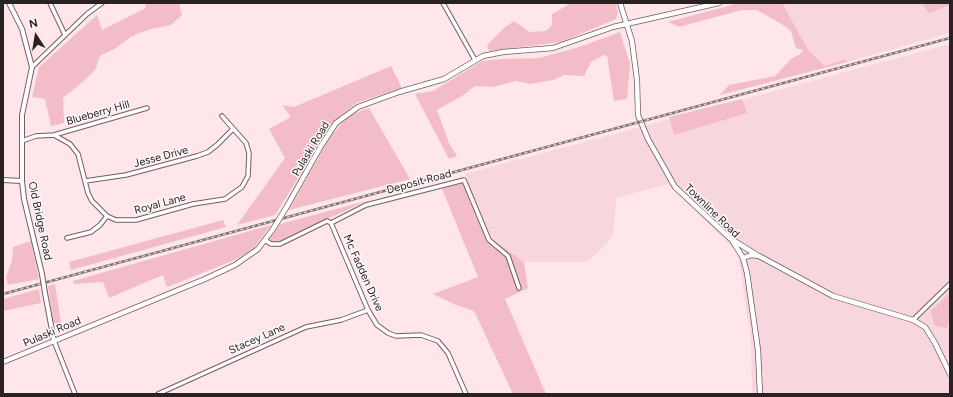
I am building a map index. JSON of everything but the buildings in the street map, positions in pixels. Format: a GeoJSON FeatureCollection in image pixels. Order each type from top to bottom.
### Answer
{"type":"FeatureCollection","features":[{"type":"Feature","properties":{"kind":"main road","name":"Townline Road"},"geometry":{"type":"LineString","coordinates":[[620,3],[632,41],[637,80],[638,115],[648,140],[675,187],[732,240],[743,258],[747,273],[758,350],[760,394]]}},
{"type":"Feature","properties":{"kind":"main road","name":"Pulaski Road"},"geometry":{"type":"LineString","coordinates":[[3,362],[205,279],[250,255],[265,240],[273,229],[336,123],[358,107],[399,92],[444,79],[475,60],[503,52],[552,48],[598,31],[720,3]]}},
{"type":"Feature","properties":{"kind":"main road"},"geometry":{"type":"LineString","coordinates":[[732,240],[833,296],[913,320],[924,327],[935,343],[950,374]]}},
{"type":"Feature","properties":{"kind":"main road"},"geometry":{"type":"LineString","coordinates":[[743,258],[751,255],[759,256]]}},
{"type":"Feature","properties":{"kind":"street","name":"Old Bridge Road"},"geometry":{"type":"LineString","coordinates":[[9,3],[22,29],[32,67],[22,115],[22,181],[24,199],[42,274],[54,341],[75,394]]}},
{"type":"Feature","properties":{"kind":"street"},"geometry":{"type":"LineString","coordinates":[[50,3],[65,36]]}},
{"type":"Feature","properties":{"kind":"street"},"geometry":{"type":"LineString","coordinates":[[32,67],[102,3]]}},
{"type":"Feature","properties":{"kind":"street"},"geometry":{"type":"LineString","coordinates":[[443,3],[475,60]]}},
{"type":"Feature","properties":{"kind":"street","name":"Blueberry Hill"},"geometry":{"type":"LineString","coordinates":[[54,135],[147,108]]}},
{"type":"Feature","properties":{"kind":"street","name":"Royal Lane"},"geometry":{"type":"LineString","coordinates":[[107,216],[116,220],[136,220],[193,204],[225,199],[234,194],[242,187],[248,176],[250,164],[246,144],[222,116]]}},
{"type":"Feature","properties":{"kind":"street","name":"Jesse Drive"},"geometry":{"type":"LineString","coordinates":[[85,181],[126,175],[197,156],[208,152],[233,129]]}},
{"type":"Feature","properties":{"kind":"street"},"geometry":{"type":"LineString","coordinates":[[22,141],[36,136],[54,135],[70,144],[78,154],[92,201],[107,216],[103,222],[91,232],[67,238]]}},
{"type":"Feature","properties":{"kind":"street"},"geometry":{"type":"LineString","coordinates":[[3,180],[22,181]]}},
{"type":"Feature","properties":{"kind":"street","name":"Deposit Road"},"geometry":{"type":"LineString","coordinates":[[265,240],[271,244],[280,244],[327,222],[331,223],[366,206],[464,180],[489,240],[508,256],[519,288]]}},
{"type":"Feature","properties":{"kind":"street","name":"Mc Fadden Drive"},"geometry":{"type":"LineString","coordinates":[[331,223],[368,310],[377,325],[388,333],[405,337],[421,335],[438,341],[448,353],[466,394]]}},
{"type":"Feature","properties":{"kind":"street"},"geometry":{"type":"LineString","coordinates":[[913,320],[950,284]]}},
{"type":"Feature","properties":{"kind":"street","name":"Stacey Lane"},"geometry":{"type":"LineString","coordinates":[[158,394],[306,327],[341,320],[368,310]]}},
{"type":"Feature","properties":{"kind":"shaded area"},"geometry":{"type":"Polygon","coordinates":[[[145,3],[179,3],[182,15],[171,25],[151,29],[132,36],[116,48],[100,56],[95,70],[63,98],[64,123],[51,126],[45,99],[32,97],[39,67],[97,15],[102,30],[146,8],[145,3]]]}},
{"type":"Feature","properties":{"kind":"shaded area"},"geometry":{"type":"Polygon","coordinates":[[[567,3],[615,3],[618,12],[616,19],[561,42],[489,51],[487,45],[504,28],[514,21],[529,32],[546,31],[552,25],[552,14],[568,5],[567,3]]]}},
{"type":"Feature","properties":{"kind":"shaded area"},"geometry":{"type":"Polygon","coordinates":[[[739,3],[782,3],[809,51],[825,66],[846,59],[847,62],[720,95],[729,85],[775,76],[791,59],[800,54],[803,50],[796,48],[791,31],[757,10],[742,10],[679,27],[668,22],[739,3]]]}},
{"type":"Feature","properties":{"kind":"shaded area"},"geometry":{"type":"Polygon","coordinates":[[[782,3],[921,3],[930,13],[950,5],[950,33],[847,62],[846,59],[825,66],[809,51],[782,3]]]}},
{"type":"Feature","properties":{"kind":"shaded area"},"geometry":{"type":"Polygon","coordinates":[[[921,3],[950,3],[950,5],[930,13],[921,3]]]}},
{"type":"Feature","properties":{"kind":"shaded area"},"geometry":{"type":"Polygon","coordinates":[[[620,32],[630,64],[627,99],[614,101],[607,56],[604,55],[591,62],[584,76],[564,75],[554,80],[530,84],[516,81],[493,87],[475,86],[462,96],[437,110],[449,143],[457,156],[449,159],[415,94],[433,91],[482,61],[539,58],[579,47],[620,32]]]}},
{"type":"Feature","properties":{"kind":"shaded area"},"geometry":{"type":"Polygon","coordinates":[[[950,44],[950,394],[752,394],[751,342],[738,253],[668,184],[616,198],[612,237],[590,260],[583,262],[524,262],[491,238],[465,174],[950,44]]]}},
{"type":"Feature","properties":{"kind":"shaded area"},"geometry":{"type":"Polygon","coordinates":[[[391,66],[402,88],[356,103],[333,122],[275,215],[237,225],[285,158],[269,129],[291,117],[282,105],[294,107],[391,66]]]}},
{"type":"Feature","properties":{"kind":"shaded area"},"geometry":{"type":"Polygon","coordinates":[[[742,99],[747,113],[674,135],[669,117],[742,99]]]}},
{"type":"Feature","properties":{"kind":"shaded area"},"geometry":{"type":"Polygon","coordinates":[[[369,108],[410,179],[289,210],[329,139],[342,123],[353,114],[369,108]]]}},
{"type":"Feature","properties":{"kind":"shaded area"},"geometry":{"type":"Polygon","coordinates":[[[468,181],[491,238],[524,262],[528,288],[505,299],[546,394],[513,394],[474,311],[456,305],[433,294],[478,277],[442,189],[468,181]]]}},
{"type":"Feature","properties":{"kind":"shaded area"},"geometry":{"type":"Polygon","coordinates":[[[366,201],[268,247],[266,244],[280,224],[366,201]]]}},
{"type":"Feature","properties":{"kind":"shaded area"},"geometry":{"type":"Polygon","coordinates":[[[223,220],[226,227],[71,270],[69,262],[223,220]]]}},
{"type":"Feature","properties":{"kind":"shaded area"},"geometry":{"type":"Polygon","coordinates":[[[271,225],[253,249],[235,260],[167,287],[163,275],[109,298],[103,282],[74,284],[73,281],[271,225]]]}},
{"type":"Feature","properties":{"kind":"shaded area"},"geometry":{"type":"Polygon","coordinates":[[[31,241],[39,279],[8,285],[6,277],[12,261],[13,247],[31,241]]]}},
{"type":"Feature","properties":{"kind":"shaded area"},"geometry":{"type":"Polygon","coordinates":[[[55,284],[62,330],[53,321],[48,286],[55,284]]]}},
{"type":"Feature","properties":{"kind":"shaded area"},"geometry":{"type":"Polygon","coordinates":[[[39,289],[41,303],[3,311],[3,299],[39,289]]]}},
{"type":"Feature","properties":{"kind":"shaded area"},"geometry":{"type":"Polygon","coordinates":[[[950,293],[950,318],[947,328],[935,326],[931,311],[950,293]]]}},
{"type":"Feature","properties":{"kind":"railway"},"geometry":{"type":"LineString","coordinates":[[3,294],[950,38]]}}]}
